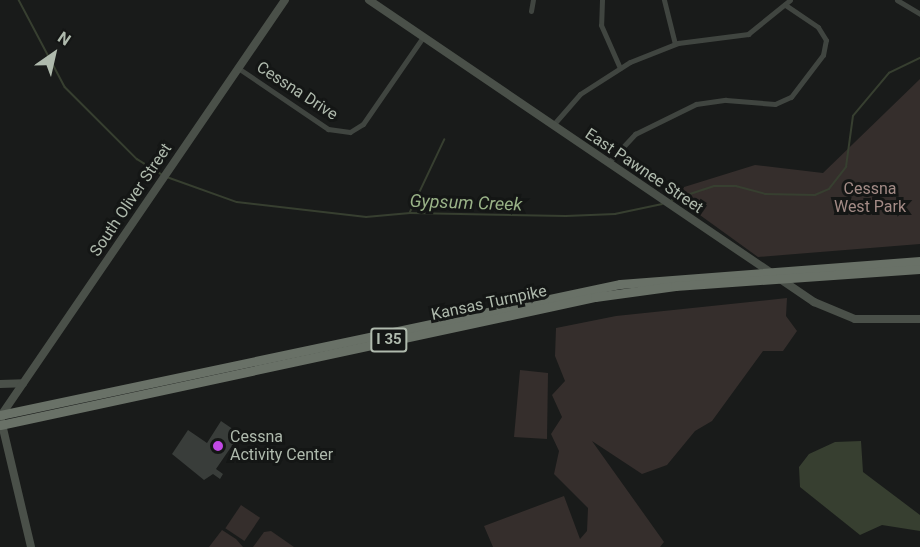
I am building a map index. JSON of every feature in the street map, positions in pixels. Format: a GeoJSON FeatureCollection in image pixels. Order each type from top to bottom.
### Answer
{"type":"FeatureCollection","features":[{"type":"Feature","properties":{"kind":"highway","name":"Kansas Turnpike"},"geometry":{"type":"LineString","coordinates":[[0,416],[566,293],[740,272],[920,261]]}},
{"type":"Feature","properties":{"kind":"highway","name":"Kansas Turnpike"},"geometry":{"type":"LineString","coordinates":[[0,425],[595,297],[752,281],[920,269]]}},
{"type":"Feature","properties":{"kind":"main road","name":"South Oliver Street"},"geometry":{"type":"LineString","coordinates":[[0,416],[285,0]]}},
{"type":"Feature","properties":{"kind":"main road","name":"East Pawnee Street"},"geometry":{"type":"LineString","coordinates":[[369,0],[831,311],[866,320],[920,319]]}},
{"type":"Feature","properties":{"kind":"main road"},"geometry":{"type":"LineString","coordinates":[[0,384],[23,383]]}},
{"type":"Feature","properties":{"kind":"main road"},"geometry":{"type":"LineString","coordinates":[[0,416],[31,547]]}},
{"type":"Feature","properties":{"kind":"street"},"geometry":{"type":"LineString","coordinates":[[531,11],[532,0]]}},
{"type":"Feature","properties":{"kind":"street"},"geometry":{"type":"LineString","coordinates":[[602,0],[601,25],[620,68]]}},
{"type":"Feature","properties":{"kind":"street"},"geometry":{"type":"LineString","coordinates":[[664,0],[675,44]]}},
{"type":"Feature","properties":{"kind":"street"},"geometry":{"type":"LineString","coordinates":[[553,125],[580,94],[620,68],[675,44],[748,33],[790,0]]}},
{"type":"Feature","properties":{"kind":"street"},"geometry":{"type":"LineString","coordinates":[[897,0],[920,14]]}},
{"type":"Feature","properties":{"kind":"street"},"geometry":{"type":"LineString","coordinates":[[608,163],[635,134],[696,105],[726,100],[775,104],[791,97],[823,55],[826,40],[818,27],[785,5]]}},
{"type":"Feature","properties":{"kind":"street","name":"Cessna Drive"},"geometry":{"type":"LineString","coordinates":[[238,68],[328,129],[342,132],[363,124],[423,37]]}},
{"type":"Feature","properties":{"kind":"green space","name":"Cessna West Park"},"geometry":{"type":"Polygon","coordinates":[[[920,79],[920,244],[758,257],[668,192],[755,165],[823,173],[920,79]]]}},
{"type":"Feature","properties":{"kind":"green space"},"geometry":{"type":"Polygon","coordinates":[[[787,298],[786,316],[797,331],[783,351],[763,351],[712,421],[695,431],[667,465],[642,474],[592,441],[664,542],[660,547],[493,547],[484,526],[564,496],[580,539],[587,531],[588,508],[554,474],[559,451],[551,434],[562,417],[552,395],[565,381],[555,356],[556,328],[616,316],[787,298]]]}},
{"type":"Feature","properties":{"kind":"green space"},"geometry":{"type":"Polygon","coordinates":[[[520,370],[548,373],[547,439],[514,437],[520,370]]]}},
{"type":"Feature","properties":{"kind":"green space"},"geometry":{"type":"Polygon","coordinates":[[[241,505],[260,518],[244,541],[225,528],[241,505]]]}},
{"type":"Feature","properties":{"kind":"green space"},"geometry":{"type":"Polygon","coordinates":[[[222,530],[236,539],[243,547],[209,547],[222,530]]]}},
{"type":"Feature","properties":{"kind":"green space"},"geometry":{"type":"Polygon","coordinates":[[[271,531],[294,547],[253,547],[264,532],[271,531]]]}},
{"type":"Feature","properties":{"kind":"shaded area"},"geometry":{"type":"Polygon","coordinates":[[[861,441],[863,472],[920,515],[920,531],[882,525],[860,535],[800,487],[799,467],[809,454],[835,442],[861,441]]]}},
{"type":"Feature","properties":{"kind":"building","name":"Cessna Activity Center"},"geometry":{"type":"Polygon","coordinates":[[[221,421],[240,434],[216,469],[223,474],[220,479],[213,474],[204,480],[172,454],[188,430],[207,443],[221,421]]]}},
{"type":"Feature","properties":{"kind":"waterway","name":"Gypsum Creek"},"geometry":{"type":"LineString","coordinates":[[19,0],[65,87],[137,159],[163,175]]}},
{"type":"Feature","properties":{"kind":"waterway","name":"Gypsum Creek"},"geometry":{"type":"LineString","coordinates":[[672,200],[714,186],[736,186],[765,194],[815,195],[829,189],[846,167],[853,116],[889,73],[920,58]]}},
{"type":"Feature","properties":{"kind":"waterway"},"geometry":{"type":"LineString","coordinates":[[410,212],[444,140]]}},
{"type":"Feature","properties":{"kind":"waterway","name":"Gypsum Creek"},"geometry":{"type":"LineString","coordinates":[[167,177],[237,202],[366,217],[410,213],[566,216],[615,214],[662,204]]}},
{"type":"Feature","properties":{"kind":"place","name":"Cessna Activity Center"},"geometry":{"type":"Point","coordinates":[218,446]}}]}
